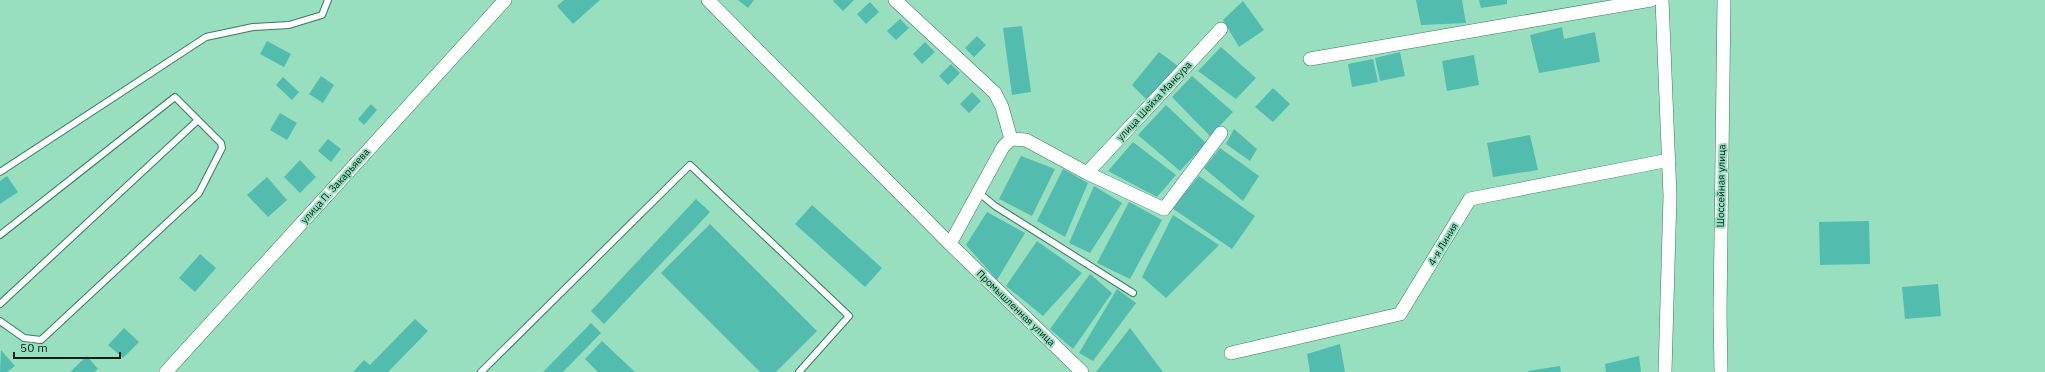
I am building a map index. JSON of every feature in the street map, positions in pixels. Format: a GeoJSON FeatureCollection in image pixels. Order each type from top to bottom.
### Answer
{"type":"FeatureCollection","features":[{"type":"Feature","properties":{"kind":"street","name":"улица П. Закарьяева"},"geometry":{"type":"LineString","coordinates":[[166,372],[505,0]]}},
{"type":"Feature","properties":{"kind":"street","name":"Промышленная улица"},"geometry":{"type":"LineString","coordinates":[[708,0],[950,244],[1082,372]]}},
{"type":"Feature","properties":{"kind":"street"},"geometry":{"type":"LineString","coordinates":[[895,0],[995,93],[1002,107],[1011,140]]}},
{"type":"Feature","properties":{"kind":"street"},"geometry":{"type":"LineString","coordinates":[[1310,59],[1650,0]]}},
{"type":"Feature","properties":{"kind":"street"},"geometry":{"type":"LineString","coordinates":[[1662,0],[1670,196],[1665,372]]}},
{"type":"Feature","properties":{"kind":"street","name":"Шоссейная улица"},"geometry":{"type":"LineString","coordinates":[[1721,372],[1720,312],[1724,0]]}},
{"type":"Feature","properties":{"kind":"street","name":"улица Шейха Мансура"},"geometry":{"type":"LineString","coordinates":[[1087,174],[1221,29]]}},
{"type":"Feature","properties":{"kind":"street"},"geometry":{"type":"LineString","coordinates":[[950,244],[1003,146],[1011,140],[1026,140],[1087,174],[1164,209],[1221,133]]}},
{"type":"Feature","properties":{"kind":"street","name":"4-я Линия"},"geometry":{"type":"LineString","coordinates":[[1231,353],[1400,314],[1470,199],[1669,160]]}},
{"type":"Feature","properties":{"kind":"lane"},"geometry":{"type":"LineString","coordinates":[[0,172],[206,37],[253,27],[289,25],[322,15],[328,0]]}},
{"type":"Feature","properties":{"kind":"lane"},"geometry":{"type":"LineString","coordinates":[[0,235],[175,97],[221,143],[222,148],[199,193],[41,340],[24,338],[0,321]]}},
{"type":"Feature","properties":{"kind":"lane"},"geometry":{"type":"LineString","coordinates":[[0,304],[198,120]]}},
{"type":"Feature","properties":{"kind":"lane"},"geometry":{"type":"LineString","coordinates":[[481,372],[690,164],[848,316],[799,372]]}},
{"type":"Feature","properties":{"kind":"lane"},"geometry":{"type":"LineString","coordinates":[[978,192],[995,206],[1133,293]]}},
{"type":"Feature","properties":{"kind":"building"},"geometry":{"type":"Polygon","coordinates":[[[564,0],[600,0],[573,24],[557,6],[564,0]]]}},
{"type":"Feature","properties":{"kind":"building"},"geometry":{"type":"Polygon","coordinates":[[[738,0],[754,0],[748,8],[738,0]]]}},
{"type":"Feature","properties":{"kind":"building"},"geometry":{"type":"Polygon","coordinates":[[[854,0],[843,11],[833,1],[854,0]]]}},
{"type":"Feature","properties":{"kind":"building"},"geometry":{"type":"Polygon","coordinates":[[[1416,0],[1462,0],[1466,23],[1421,25],[1416,0]]]}},
{"type":"Feature","properties":{"kind":"building"},"geometry":{"type":"Polygon","coordinates":[[[1479,0],[1507,0],[1507,4],[1481,8],[1479,0]]]}},
{"type":"Feature","properties":{"kind":"building"},"geometry":{"type":"Polygon","coordinates":[[[1243,1],[1264,30],[1239,47],[1223,20],[1243,1]]]}},
{"type":"Feature","properties":{"kind":"building"},"geometry":{"type":"Polygon","coordinates":[[[870,2],[879,12],[866,24],[857,14],[870,2]]]}},
{"type":"Feature","properties":{"kind":"building"},"geometry":{"type":"Polygon","coordinates":[[[900,19],[909,28],[896,40],[887,31],[900,19]]]}},
{"type":"Feature","properties":{"kind":"building"},"geometry":{"type":"Polygon","coordinates":[[[1022,26],[1031,92],[1012,95],[1003,28],[1022,26]]]}},
{"type":"Feature","properties":{"kind":"building"},"geometry":{"type":"Polygon","coordinates":[[[1562,27],[1564,39],[1595,32],[1600,62],[1539,73],[1530,35],[1562,27]]]}},
{"type":"Feature","properties":{"kind":"building"},"geometry":{"type":"Polygon","coordinates":[[[977,36],[986,45],[974,57],[965,48],[977,36]]]}},
{"type":"Feature","properties":{"kind":"building"},"geometry":{"type":"Polygon","coordinates":[[[267,41],[291,54],[284,67],[260,54],[267,41]]]}},
{"type":"Feature","properties":{"kind":"building"},"geometry":{"type":"Polygon","coordinates":[[[925,42],[935,52],[922,64],[913,54],[925,42]]]}},
{"type":"Feature","properties":{"kind":"building"},"geometry":{"type":"Polygon","coordinates":[[[1221,47],[1256,78],[1236,99],[1198,71],[1221,47]]]}},
{"type":"Feature","properties":{"kind":"building"},"geometry":{"type":"Polygon","coordinates":[[[1159,52],[1178,66],[1149,102],[1132,85],[1159,52]]]}},
{"type":"Feature","properties":{"kind":"building"},"geometry":{"type":"Polygon","coordinates":[[[1400,52],[1405,76],[1380,81],[1375,58],[1400,52]]]}},
{"type":"Feature","properties":{"kind":"building"},"geometry":{"type":"Polygon","coordinates":[[[1474,55],[1479,85],[1447,91],[1442,61],[1474,55]]]}},
{"type":"Feature","properties":{"kind":"building"},"geometry":{"type":"Polygon","coordinates":[[[1373,59],[1378,82],[1352,87],[1348,64],[1373,59]]]}},
{"type":"Feature","properties":{"kind":"building"},"geometry":{"type":"Polygon","coordinates":[[[951,64],[960,73],[948,85],[939,76],[951,64]]]}},
{"type":"Feature","properties":{"kind":"building"},"geometry":{"type":"Polygon","coordinates":[[[321,76],[334,85],[323,103],[309,94],[321,76]]]}},
{"type":"Feature","properties":{"kind":"building"},"geometry":{"type":"Polygon","coordinates":[[[1192,76],[1233,112],[1210,136],[1172,97],[1192,76]]]}},
{"type":"Feature","properties":{"kind":"building"},"geometry":{"type":"Polygon","coordinates":[[[283,77],[299,92],[292,100],[276,85],[283,77]]]}},
{"type":"Feature","properties":{"kind":"building"},"geometry":{"type":"Polygon","coordinates":[[[1273,88],[1290,104],[1273,122],[1255,107],[1273,88]]]}},
{"type":"Feature","properties":{"kind":"building"},"geometry":{"type":"Polygon","coordinates":[[[972,92],[981,101],[969,113],[960,104],[972,92]]]}},
{"type":"Feature","properties":{"kind":"building"},"geometry":{"type":"Polygon","coordinates":[[[371,104],[377,110],[364,125],[358,119],[371,104]]]}},
{"type":"Feature","properties":{"kind":"building"},"geometry":{"type":"Polygon","coordinates":[[[1166,105],[1206,143],[1180,171],[1138,135],[1166,105]]]}},
{"type":"Feature","properties":{"kind":"building"},"geometry":{"type":"Polygon","coordinates":[[[280,113],[297,123],[287,140],[270,130],[280,113]]]}},
{"type":"Feature","properties":{"kind":"building"},"geometry":{"type":"Polygon","coordinates":[[[1234,129],[1257,149],[1250,161],[1226,144],[1234,129]]]}},
{"type":"Feature","properties":{"kind":"building"},"geometry":{"type":"Polygon","coordinates":[[[1530,135],[1538,170],[1493,177],[1487,143],[1530,135]]]}},
{"type":"Feature","properties":{"kind":"building"},"geometry":{"type":"Polygon","coordinates":[[[328,139],[341,149],[331,162],[318,151],[328,139]]]}},
{"type":"Feature","properties":{"kind":"building"},"geometry":{"type":"Polygon","coordinates":[[[1133,142],[1176,175],[1157,197],[1108,171],[1133,142]]]}},
{"type":"Feature","properties":{"kind":"building"},"geometry":{"type":"Polygon","coordinates":[[[1220,148],[1259,176],[1243,201],[1204,168],[1220,148]]]}},
{"type":"Feature","properties":{"kind":"building"},"geometry":{"type":"Polygon","coordinates":[[[1021,156],[1055,169],[1032,216],[999,199],[1021,156]]]}},
{"type":"Feature","properties":{"kind":"building"},"geometry":{"type":"Polygon","coordinates":[[[300,160],[316,177],[300,193],[284,177],[300,160]]]}},
{"type":"Feature","properties":{"kind":"building"},"geometry":{"type":"Polygon","coordinates":[[[1063,169],[1088,183],[1065,237],[1037,221],[1063,169]]]}},
{"type":"Feature","properties":{"kind":"building"},"geometry":{"type":"Polygon","coordinates":[[[7,176],[18,192],[0,204],[0,181],[7,176]]]}},
{"type":"Feature","properties":{"kind":"building"},"geometry":{"type":"Polygon","coordinates":[[[1199,176],[1255,216],[1232,249],[1172,208],[1199,176]]]}},
{"type":"Feature","properties":{"kind":"building"},"geometry":{"type":"Polygon","coordinates":[[[267,177],[287,200],[268,217],[247,195],[267,177]]]}},
{"type":"Feature","properties":{"kind":"building"},"geometry":{"type":"Polygon","coordinates":[[[1094,186],[1122,203],[1090,253],[1069,243],[1094,186]]]}},
{"type":"Feature","properties":{"kind":"building"},"geometry":{"type":"Polygon","coordinates":[[[696,199],[710,212],[604,324],[591,311],[696,199]]]}},
{"type":"Feature","properties":{"kind":"building"},"geometry":{"type":"Polygon","coordinates":[[[1129,202],[1162,220],[1130,279],[1097,263],[1129,202]]]}},
{"type":"Feature","properties":{"kind":"building"},"geometry":{"type":"Polygon","coordinates":[[[812,205],[882,268],[865,287],[795,224],[812,205]]]}},
{"type":"Feature","properties":{"kind":"building"},"geometry":{"type":"Polygon","coordinates":[[[987,212],[1025,233],[997,280],[966,245],[987,212]]]}},
{"type":"Feature","properties":{"kind":"building"},"geometry":{"type":"Polygon","coordinates":[[[1173,215],[1219,245],[1166,298],[1142,277],[1173,215]]]}},
{"type":"Feature","properties":{"kind":"building"},"geometry":{"type":"Polygon","coordinates":[[[1869,221],[1870,264],[1820,265],[1819,222],[1869,221]]]}},
{"type":"Feature","properties":{"kind":"building"},"geometry":{"type":"Polygon","coordinates":[[[710,224],[817,331],[776,372],[760,372],[661,273],[710,224]]]}},
{"type":"Feature","properties":{"kind":"building"},"geometry":{"type":"Polygon","coordinates":[[[1037,241],[1082,273],[1043,316],[1006,286],[1037,241]]]}},
{"type":"Feature","properties":{"kind":"building"},"geometry":{"type":"Polygon","coordinates":[[[200,254],[216,268],[195,292],[179,278],[200,254]]]}},
{"type":"Feature","properties":{"kind":"building"},"geometry":{"type":"Polygon","coordinates":[[[1090,274],[1112,293],[1073,349],[1050,329],[1090,274]]]}},
{"type":"Feature","properties":{"kind":"building"},"geometry":{"type":"Polygon","coordinates":[[[1938,284],[1941,316],[1905,319],[1902,287],[1938,284]]]}},
{"type":"Feature","properties":{"kind":"building"},"geometry":{"type":"Polygon","coordinates":[[[1117,289],[1136,303],[1093,361],[1079,353],[1117,289]]]}},
{"type":"Feature","properties":{"kind":"building"},"geometry":{"type":"Polygon","coordinates":[[[415,319],[428,331],[388,372],[353,372],[364,360],[370,365],[415,319]]]}},
{"type":"Feature","properties":{"kind":"building"},"geometry":{"type":"Polygon","coordinates":[[[591,323],[601,333],[563,372],[543,372],[591,323]]]}},
{"type":"Feature","properties":{"kind":"building"},"geometry":{"type":"Polygon","coordinates":[[[124,328],[139,342],[123,358],[108,345],[124,328]]]}},
{"type":"Feature","properties":{"kind":"building"},"geometry":{"type":"Polygon","coordinates":[[[1130,328],[1163,372],[1096,372],[1130,328]]]}},
{"type":"Feature","properties":{"kind":"building"},"geometry":{"type":"Polygon","coordinates":[[[602,341],[635,372],[598,372],[585,359],[602,341]]]}},
{"type":"Feature","properties":{"kind":"building"},"geometry":{"type":"Polygon","coordinates":[[[1340,344],[1345,372],[1310,372],[1307,354],[1340,344]]]}},
{"type":"Feature","properties":{"kind":"building"},"geometry":{"type":"Polygon","coordinates":[[[1,350],[15,366],[7,372],[0,372],[1,350]]]}},
{"type":"Feature","properties":{"kind":"building"},"geometry":{"type":"Polygon","coordinates":[[[87,356],[98,369],[94,372],[70,372],[87,356]]]}},
{"type":"Feature","properties":{"kind":"building"},"geometry":{"type":"Polygon","coordinates":[[[1639,356],[1641,372],[1606,372],[1605,364],[1639,356]]]}},
{"type":"Feature","properties":{"kind":"building"},"geometry":{"type":"Polygon","coordinates":[[[1560,366],[1561,372],[1528,372],[1528,371],[1560,366]]]}}]}
